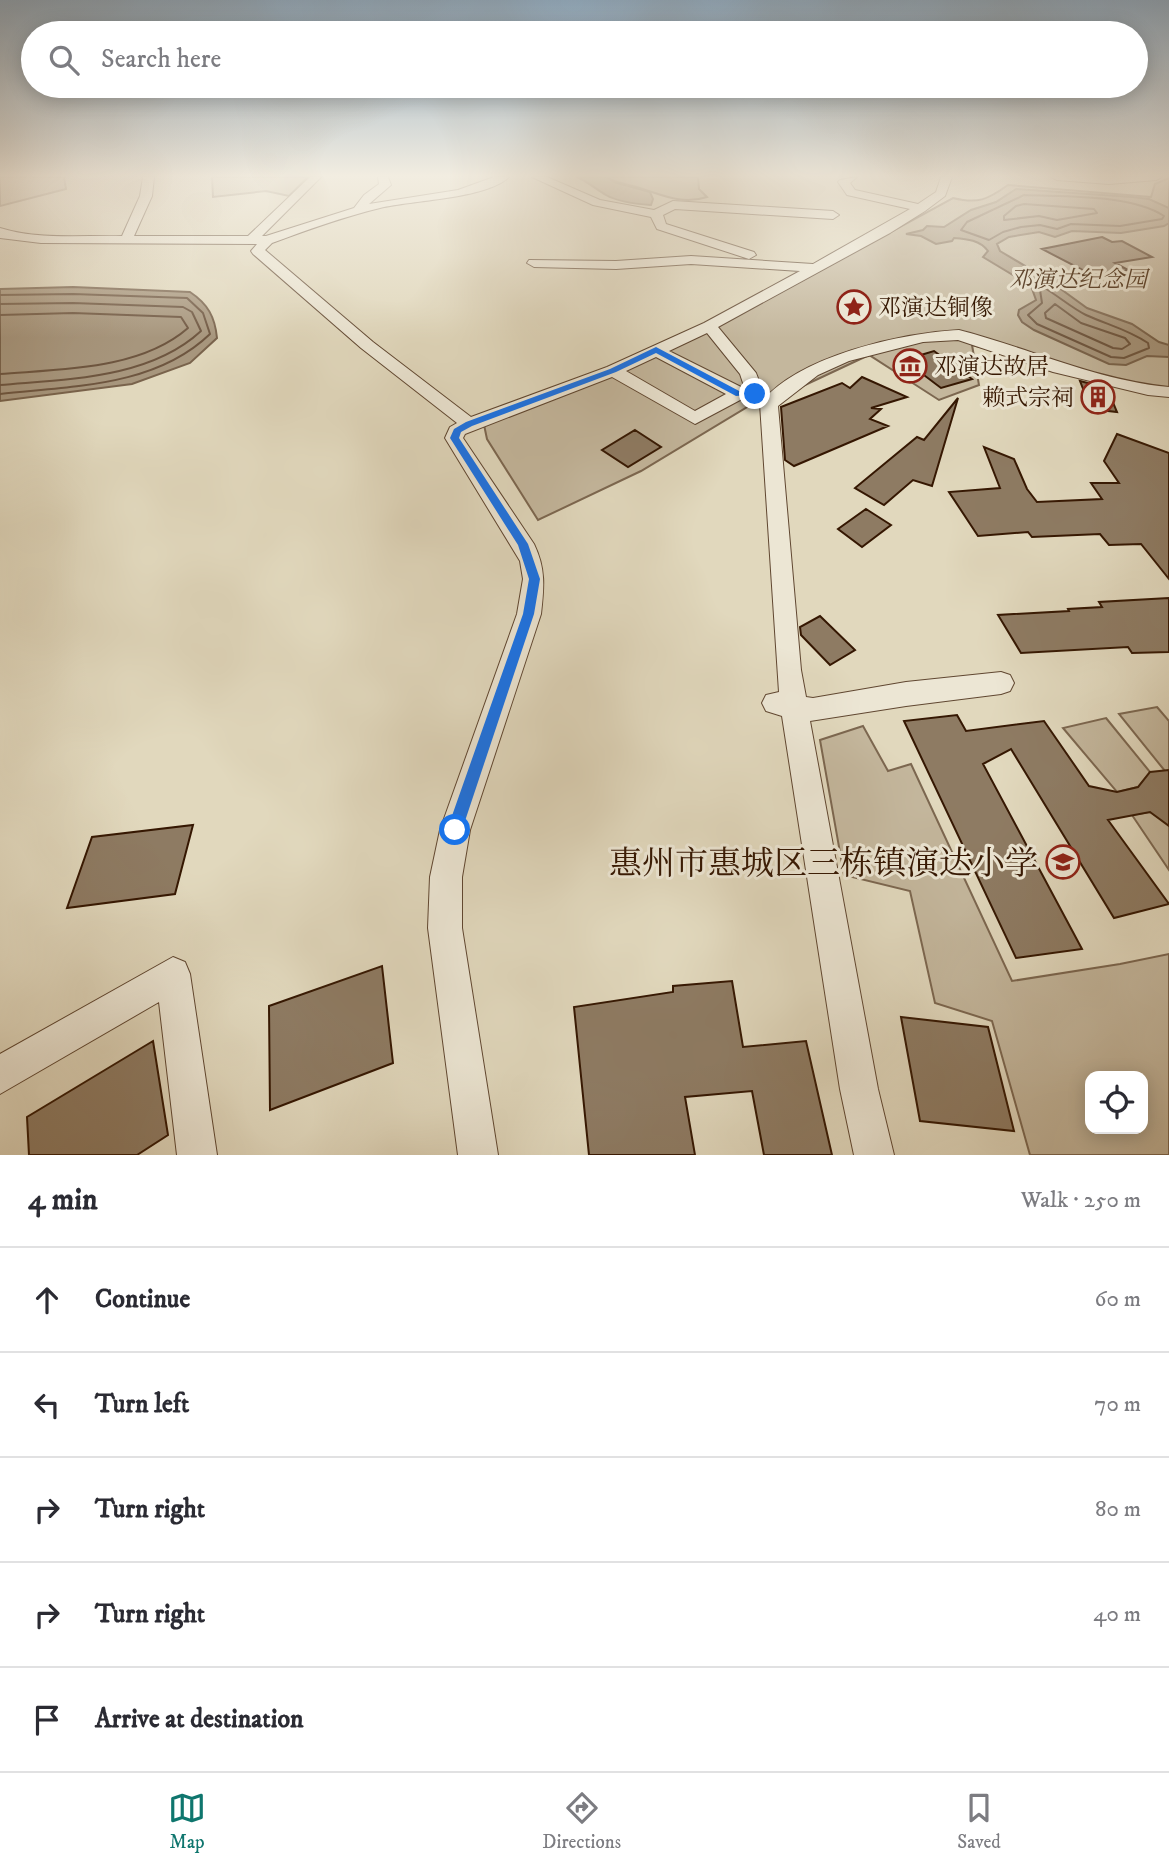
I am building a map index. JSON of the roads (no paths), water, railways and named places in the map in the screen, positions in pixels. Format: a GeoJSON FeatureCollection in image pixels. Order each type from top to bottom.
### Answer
{"type":"FeatureCollection","features":[{"type":"Feature","properties":{"kind":"street"},"geometry":{"type":"LineString","coordinates":[[127,238],[130,231]]}},
{"type":"Feature","properties":{"kind":"street"},"geometry":{"type":"LineString","coordinates":[[251,240],[260,231]]}},
{"type":"Feature","properties":{"kind":"street"},"geometry":{"type":"LineString","coordinates":[[0,232],[6,236],[41,239],[267,240],[287,231]]}},
{"type":"Feature","properties":{"kind":"street"},"geometry":{"type":"LineString","coordinates":[[673,231],[783,264],[813,268]]}},
{"type":"Feature","properties":{"kind":"street"},"geometry":{"type":"LineString","coordinates":[[478,1155],[444,928],[446,877],[455,830],[528,614],[534,579],[523,544],[454,438],[457,431],[469,424],[613,371],[709,326],[884,231]]}},
{"type":"Feature","properties":{"kind":"street"},"geometry":{"type":"LineString","coordinates":[[267,240],[258,251],[287,278],[366,345],[469,424]]}},
{"type":"Feature","properties":{"kind":"street"},"geometry":{"type":"LineString","coordinates":[[534,263],[616,265],[691,260],[738,265],[783,264]]}},
{"type":"Feature","properties":{"kind":"street"},"geometry":{"type":"LineString","coordinates":[[709,326],[748,373],[754,397],[788,670],[859,1089],[874,1155]]}},
{"type":"Feature","properties":{"kind":"street"},"geometry":{"type":"LineString","coordinates":[[613,371],[695,418],[754,397],[843,358],[922,337],[958,335],[1059,368],[1148,390],[1169,392]]}},
{"type":"Feature","properties":{"kind":"street"},"geometry":{"type":"LineString","coordinates":[[656,350],[754,397]]}},
{"type":"Feature","properties":{"kind":"street"},"geometry":{"type":"LineString","coordinates":[[775,703],[813,710],[906,694],[1000,683]]}},
{"type":"Feature","properties":{"kind":"street"},"geometry":{"type":"LineString","coordinates":[[0,1075],[173,974],[197,1155]]}},
{"type":"Feature","properties":{"kind":"water"},"geometry":{"type":"Polygon","coordinates":[[[919,231],[1134,231],[1072,231],[1055,237],[1039,232],[1009,237],[997,244],[1000,251],[1047,279],[1087,308],[1132,324],[1159,342],[1169,345],[1169,357],[1147,356],[1126,365],[1109,364],[1034,330],[1022,322],[1018,315],[1019,310],[1036,300],[1031,286],[983,257],[988,251],[981,244],[954,238],[952,241],[936,244],[921,236],[906,234],[919,231]]]}},
{"type":"Feature","properties":{"kind":"water"},"geometry":{"type":"Polygon","coordinates":[[[73,287],[190,292],[202,301],[210,312],[217,338],[190,363],[132,384],[0,401],[0,289],[73,287]]]}},
{"type":"Feature","properties":{"kind":"place","name":"邓演达铜像"},"geometry":{"type":"Point","coordinates":[854,307]}},
{"type":"Feature","properties":{"kind":"place","name":"邓演达故居"},"geometry":{"type":"Point","coordinates":[910,366]}},
{"type":"Feature","properties":{"kind":"place","name":"赖式宗祠"},"geometry":{"type":"Point","coordinates":[1098,397]}},
{"type":"Feature","properties":{"kind":"place","name":"惠州市惠城区三栋镇演达小学"},"geometry":{"type":"Point","coordinates":[1063,862]}},
{"type":"Feature","properties":{"kind":"park label","name":"邓演达纪念园"},"geometry":{"type":"Point","coordinates":[1078,279]}}]}
